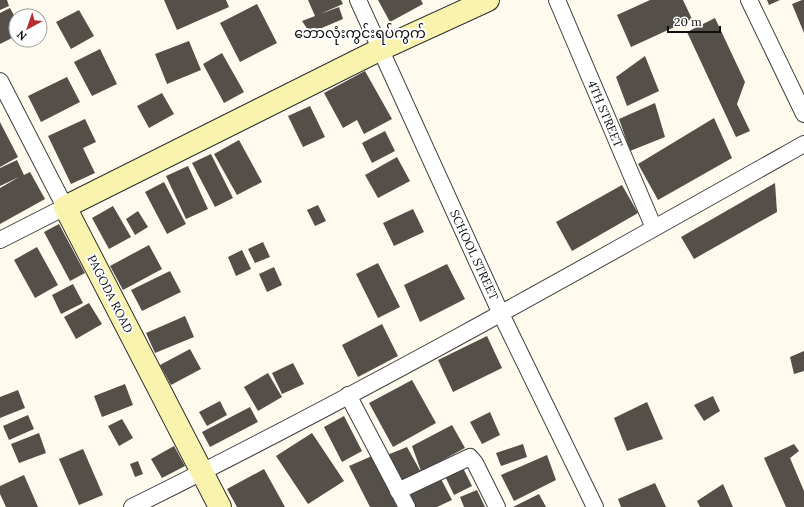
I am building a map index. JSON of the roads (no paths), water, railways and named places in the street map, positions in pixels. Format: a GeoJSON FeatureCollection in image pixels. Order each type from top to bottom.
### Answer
{"type":"FeatureCollection","features":[{"type":"Feature","properties":{"kind":"main road"},"geometry":{"type":"LineString","coordinates":[[65,207],[380,49],[488,0]]}},
{"type":"Feature","properties":{"kind":"main road","name":"PAGODA ROAD"},"geometry":{"type":"LineString","coordinates":[[65,207],[220,507]]}},
{"type":"Feature","properties":{"kind":"street","name":"SCHOOL STREET"},"geometry":{"type":"LineString","coordinates":[[358,0],[501,314],[595,507]]}},
{"type":"Feature","properties":{"kind":"street","name":"4TH STREET"},"geometry":{"type":"LineString","coordinates":[[557,0],[654,228]]}},
{"type":"Feature","properties":{"kind":"street"},"geometry":{"type":"LineString","coordinates":[[749,0],[804,114]]}},
{"type":"Feature","properties":{"kind":"street","name":"PAGODA ROAD"},"geometry":{"type":"LineString","coordinates":[[0,81],[65,207]]}},
{"type":"Feature","properties":{"kind":"street"},"geometry":{"type":"LineString","coordinates":[[132,507],[202,473],[501,314],[804,144]]}},
{"type":"Feature","properties":{"kind":"street"},"geometry":{"type":"LineString","coordinates":[[0,240],[65,207]]}},
{"type":"Feature","properties":{"kind":"street"},"geometry":{"type":"LineString","coordinates":[[348,395],[407,507]]}},
{"type":"Feature","properties":{"kind":"street"},"geometry":{"type":"LineString","coordinates":[[398,492],[470,457],[475,463],[497,507]]}},
{"type":"Feature","properties":{"kind":"district","name":"ဘောလုံးကွင်းရပ်ကွက်"},"geometry":{"type":"Point","coordinates":[360,33]}}]}
